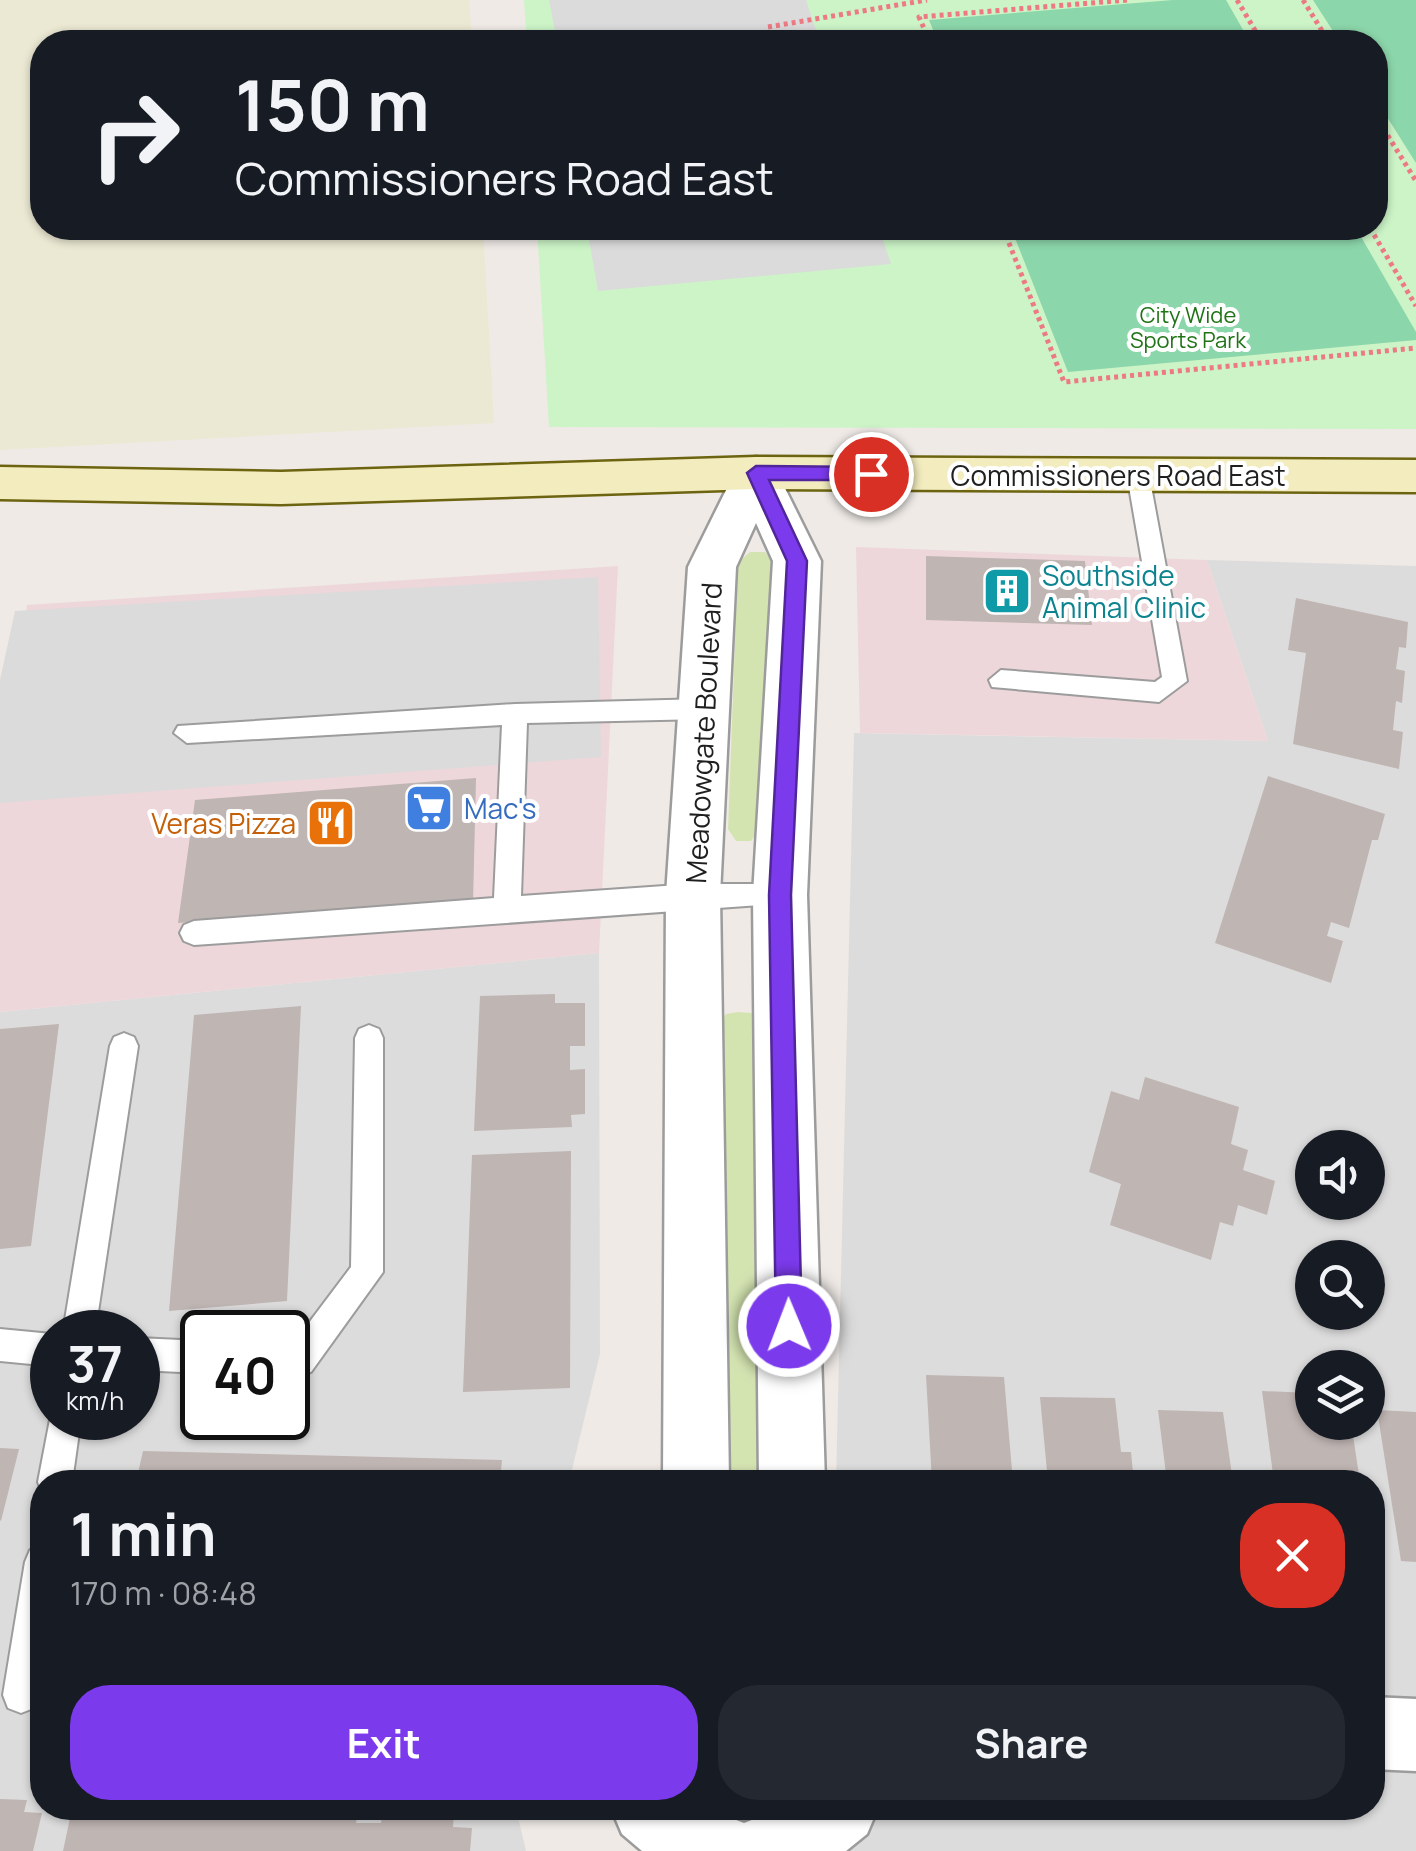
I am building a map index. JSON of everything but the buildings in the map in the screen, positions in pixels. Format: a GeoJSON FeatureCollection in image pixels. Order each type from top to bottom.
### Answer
{"type":"FeatureCollection","features":[{"type":"Feature","properties":{"kind":"main road","name":"Commissioners Road East"},"geometry":{"type":"LineString","coordinates":[[0,483],[281,488],[756,473],[1416,476]]}},
{"type":"Feature","properties":{"kind":"main road","name":"Commissioners Road East"},"geometry":{"type":"LineString","coordinates":[[0,522],[281,488]]}},
{"type":"Feature","properties":{"kind":"street","name":"Meadowgate Boulevard"},"geometry":{"type":"LineString","coordinates":[[696,1470],[694,895],[712,567],[756,473]]}},
{"type":"Feature","properties":{"kind":"street"},"geometry":{"type":"LineString","coordinates":[[756,473],[797,561],[780,895],[792,1470]]}},
{"type":"Feature","properties":{"kind":"street"},"geometry":{"type":"LineString","coordinates":[[1385,1734],[1416,1736]]}},
{"type":"Feature","properties":{"kind":"lane"},"geometry":{"type":"LineString","coordinates":[[1001,680],[1159,692],[1175,682],[1138,476]]}},
{"type":"Feature","properties":{"kind":"lane"},"geometry":{"type":"LineString","coordinates":[[187,733],[515,714],[704,709]]}},
{"type":"Feature","properties":{"kind":"lane"},"geometry":{"type":"LineString","coordinates":[[507,908],[515,714]]}},
{"type":"Feature","properties":{"kind":"lane"},"geometry":{"type":"LineString","coordinates":[[194,933],[694,895],[780,895]]}},
{"type":"Feature","properties":{"kind":"lane"},"geometry":{"type":"LineString","coordinates":[[310,1348],[367,1272],[369,1038]]}},
{"type":"Feature","properties":{"kind":"lane"},"geometry":{"type":"LineString","coordinates":[[82,1310],[124,1046]]}},
{"type":"Feature","properties":{"kind":"lane"},"geometry":{"type":"LineString","coordinates":[[0,1345],[30,1348]]}},
{"type":"Feature","properties":{"kind":"lane"},"geometry":{"type":"LineString","coordinates":[[57,1470],[62,1440]]}},
{"type":"Feature","properties":{"kind":"lane"},"geometry":{"type":"LineString","coordinates":[[21,1696],[30,1639]]}},
{"type":"Feature","properties":{"kind":"path"},"geometry":{"type":"LineString","coordinates":[[768,28],[830,21],[846,13],[927,0]]}},
{"type":"Feature","properties":{"kind":"path"},"geometry":{"type":"LineString","coordinates":[[925,30],[919,17],[1128,0]]}},
{"type":"Feature","properties":{"kind":"path"},"geometry":{"type":"LineString","coordinates":[[1237,0],[1255,30]]}},
{"type":"Feature","properties":{"kind":"path"},"geometry":{"type":"LineString","coordinates":[[1302,0],[1321,30]]}},
{"type":"Feature","properties":{"kind":"path"},"geometry":{"type":"LineString","coordinates":[[1388,137],[1416,181]]}},
{"type":"Feature","properties":{"kind":"path"},"geometry":{"type":"LineString","coordinates":[[1008,240],[1064,382],[1416,348]]}},
{"type":"Feature","properties":{"kind":"path"},"geometry":{"type":"LineString","coordinates":[[1377,240],[1416,306]]}},
{"type":"Feature","properties":{"kind":"shaded area"},"geometry":{"type":"Polygon","coordinates":[[[0,0],[469,0],[471,30],[30,30],[30,240],[484,240],[494,423],[0,450],[0,0]]]}},
{"type":"Feature","properties":{"kind":"shaded area"},"geometry":{"type":"Polygon","coordinates":[[[549,0],[806,0],[816,30],[555,30],[549,0]]]}},
{"type":"Feature","properties":{"kind":"shaded area"},"geometry":{"type":"Polygon","coordinates":[[[589,240],[883,240],[891,264],[598,291],[589,240]]]}},
{"type":"Feature","properties":{"kind":"shaded area"},"geometry":{"type":"Polygon","coordinates":[[[856,547],[1207,560],[1268,741],[860,733],[856,547]]]}},
{"type":"Feature","properties":{"kind":"shaded area"},"geometry":{"type":"Polygon","coordinates":[[[1207,560],[1416,566],[1416,1851],[828,1851],[829,1820],[1385,1820],[1385,1470],[836,1470],[854,733],[1268,741],[1207,560]]]}},
{"type":"Feature","properties":{"kind":"shaded area"},"geometry":{"type":"Polygon","coordinates":[[[618,566],[599,953],[0,1012],[0,795],[27,605],[618,566]]]}},
{"type":"Feature","properties":{"kind":"shaded area"},"geometry":{"type":"Polygon","coordinates":[[[598,577],[601,757],[0,803],[0,680],[15,611],[598,577]]]}},
{"type":"Feature","properties":{"kind":"shaded area"},"geometry":{"type":"Polygon","coordinates":[[[599,953],[600,1354],[572,1470],[30,1470],[30,1820],[519,1820],[526,1851],[0,1851],[0,1012],[599,953]]]}},
{"type":"Feature","properties":{"kind":"green space","name":"City Wide Sports Park"},"geometry":{"type":"Polygon","coordinates":[[[524,0],[1416,0],[1416,429],[549,427],[538,240],[1388,240],[1388,30],[526,30],[524,0]]]}},
{"type":"Feature","properties":{"kind":"green space"},"geometry":{"type":"Polygon","coordinates":[[[1173,0],[1226,0],[1243,30],[933,30],[929,20],[1173,0]]]}},
{"type":"Feature","properties":{"kind":"green space"},"geometry":{"type":"Polygon","coordinates":[[[1313,0],[1416,0],[1416,163],[1388,119],[1388,30],[1332,30],[1313,0]]]}},
{"type":"Feature","properties":{"kind":"green space"},"geometry":{"type":"Polygon","coordinates":[[[1016,240],[1363,240],[1416,332],[1416,340],[1068,372],[1016,240]]]}},
{"type":"Feature","properties":{"kind":"green space"},"geometry":{"type":"Polygon","coordinates":[[[750,552],[765,552],[772,561],[758,831],[751,841],[736,841],[728,829],[738,562],[750,552]]]}},
{"type":"Feature","properties":{"kind":"green space"},"geometry":{"type":"Polygon","coordinates":[[[751,1013],[760,1024],[763,1470],[722,1470],[718,1024],[726,1014],[751,1013]]]}},
{"type":"Feature","properties":{"kind":"place","name":"Southside Animal Clinic"},"geometry":{"type":"Point","coordinates":[1007,591]}},
{"type":"Feature","properties":{"kind":"place","name":"Mac's"},"geometry":{"type":"Point","coordinates":[429,808]}},
{"type":"Feature","properties":{"kind":"place","name":"Veras Pizza"},"geometry":{"type":"Point","coordinates":[331,823]}},
{"type":"Feature","properties":{"kind":"route"},"geometry":{"type":"LineString","coordinates":[[789,1326],[780,895],[797,561],[756,473],[871,474]]}}]}
